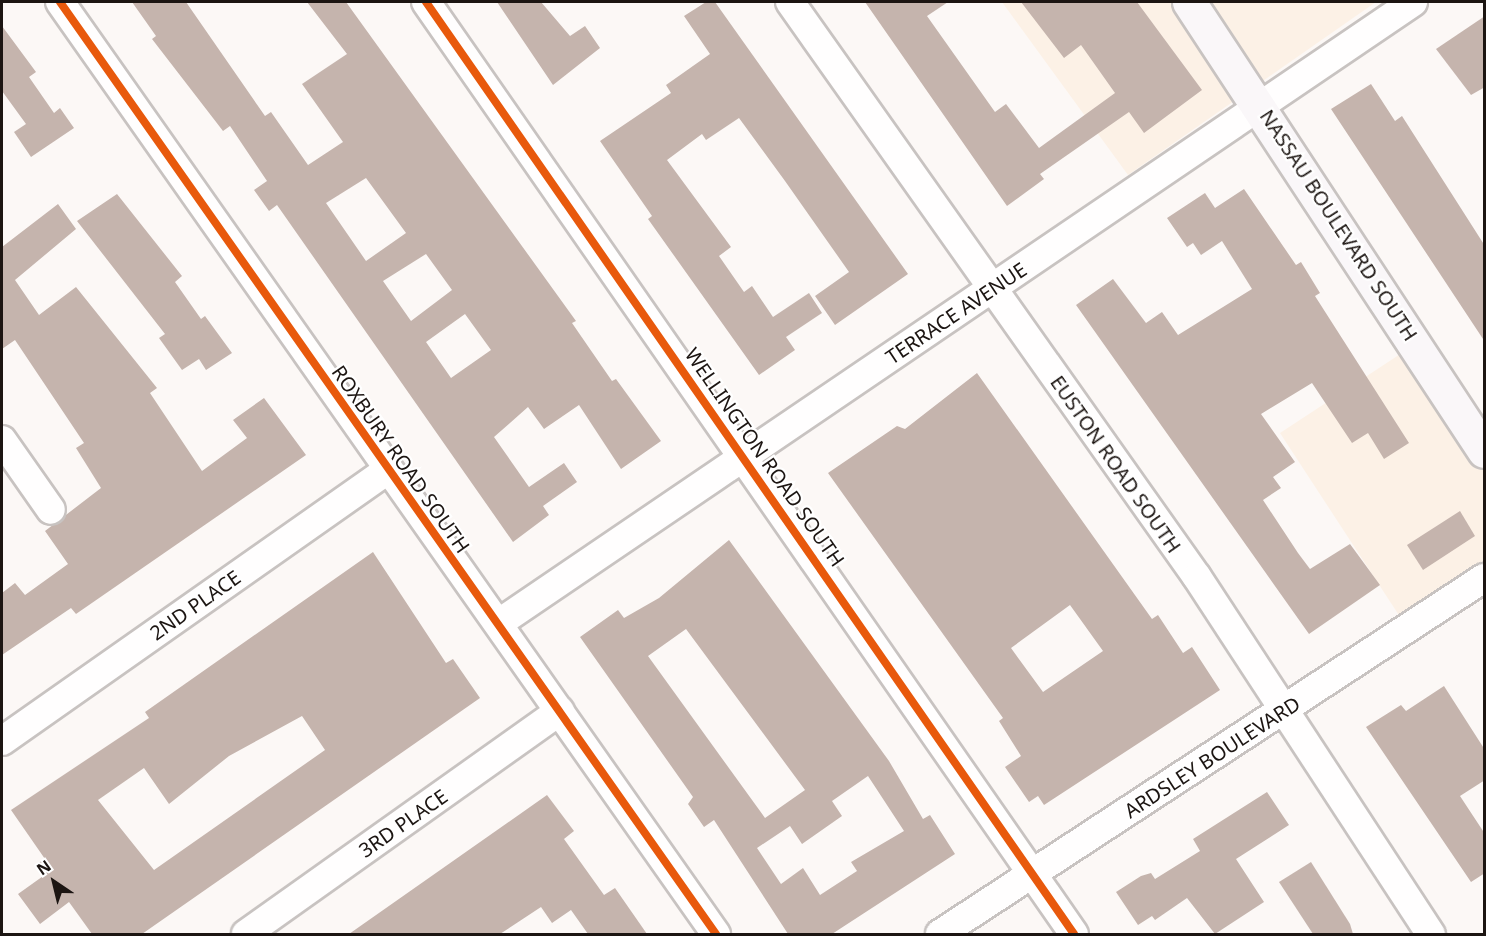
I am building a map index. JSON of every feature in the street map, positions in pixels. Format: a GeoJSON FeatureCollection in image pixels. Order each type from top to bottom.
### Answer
{"type":"FeatureCollection","features":[{"type":"Feature","properties":{"kind":"main road","name":"NASSAU BOULEVARD SOUTH"},"geometry":{"type":"LineString","coordinates":[[1189,2],[1262,105],[1485,451]]}},
{"type":"Feature","properties":{"kind":"street","name":"ROXBURY ROAD SOUTH"},"geometry":{"type":"LineString","coordinates":[[60,2],[716,934]]}},
{"type":"Feature","properties":{"kind":"street","name":"WELLINGTON ROAD SOUTH"},"geometry":{"type":"LineString","coordinates":[[426,2],[745,456],[1074,934]]}},
{"type":"Feature","properties":{"kind":"street","name":"EUSTON ROAD SOUTH"},"geometry":{"type":"LineString","coordinates":[[790,2],[1197,577],[1431,934]]}},
{"type":"Feature","properties":{"kind":"street","name":"TERRACE AVENUE"},"geometry":{"type":"LineString","coordinates":[[498,623],[1413,2]]}},
{"type":"Feature","properties":{"kind":"street"},"geometry":{"type":"LineString","coordinates":[[2,440],[51,510]]}},
{"type":"Feature","properties":{"kind":"street","name":"2ND PLACE"},"geometry":{"type":"LineString","coordinates":[[2,741],[388,470]]}},
{"type":"Feature","properties":{"kind":"street","name":"ARDSLEY BOULEVARD"},"geometry":{"type":"LineString","coordinates":[[940,934],[1485,579]]}},
{"type":"Feature","properties":{"kind":"street","name":"3RD PLACE"},"geometry":{"type":"LineString","coordinates":[[246,934],[560,711]]}},
{"type":"Feature","properties":{"kind":"shaded area"},"geometry":{"type":"Polygon","coordinates":[[[1002,2],[1376,2],[1128,175],[1002,2]]]}},
{"type":"Feature","properties":{"kind":"shaded area"},"geometry":{"type":"Polygon","coordinates":[[[1411,347],[1484,450],[1484,575],[1406,626],[1280,433],[1411,347]]]}},
{"type":"Feature","properties":{"kind":"building"},"geometry":{"type":"Polygon","coordinates":[[[132,2],[186,2],[265,116],[271,112],[308,165],[343,142],[302,84],[347,54],[307,2],[346,2],[576,321],[572,323],[612,381],[616,379],[661,441],[621,469],[579,405],[544,429],[528,407],[494,437],[529,487],[564,463],[577,482],[543,506],[549,515],[513,542],[277,205],[269,211],[254,190],[267,181],[230,126],[223,131],[152,39],[156,36],[132,2]],[[366,178],[326,203],[366,261],[406,233],[366,178]],[[426,254],[383,281],[411,321],[452,290],[426,254]],[[465,314],[426,342],[451,378],[491,350],[465,314]]]}},
{"type":"Feature","properties":{"kind":"building"},"geometry":{"type":"Polygon","coordinates":[[[497,2],[541,2],[570,36],[585,26],[600,48],[553,85],[497,2]]]}},
{"type":"Feature","properties":{"kind":"building"},"geometry":{"type":"Polygon","coordinates":[[[706,2],[715,2],[908,274],[835,325],[815,296],[849,272],[739,118],[706,140],[702,134],[667,160],[731,247],[719,256],[744,292],[752,286],[773,317],[809,293],[822,313],[786,337],[795,350],[759,375],[648,219],[652,216],[600,141],[671,93],[666,85],[710,54],[684,16],[706,2]]]}},
{"type":"Feature","properties":{"kind":"building"},"geometry":{"type":"Polygon","coordinates":[[[865,2],[948,2],[927,16],[995,112],[1006,104],[1039,148],[1115,93],[1081,45],[1064,58],[1021,2],[1137,2],[1202,90],[1144,133],[1129,112],[1040,174],[1044,179],[1007,206],[865,2]]]}},
{"type":"Feature","properties":{"kind":"building"},"geometry":{"type":"Polygon","coordinates":[[[1485,16],[1485,87],[1471,95],[1436,49],[1485,16]]]}},
{"type":"Feature","properties":{"kind":"building"},"geometry":{"type":"Polygon","coordinates":[[[2,26],[36,72],[29,77],[54,113],[60,108],[74,128],[31,157],[14,132],[26,124],[2,91],[2,26]]]}},
{"type":"Feature","properties":{"kind":"building"},"geometry":{"type":"Polygon","coordinates":[[[1371,84],[1395,121],[1402,116],[1485,246],[1485,342],[1331,109],[1371,84]]]}},
{"type":"Feature","properties":{"kind":"building"},"geometry":{"type":"Polygon","coordinates":[[[1244,189],[1296,265],[1301,262],[1320,293],[1315,296],[1409,443],[1384,459],[1368,433],[1352,443],[1312,383],[1261,414],[1295,462],[1273,477],[1281,488],[1263,500],[1298,553],[1310,569],[1350,544],[1380,585],[1309,634],[1076,305],[1113,279],[1146,323],[1162,312],[1178,335],[1252,289],[1222,241],[1201,255],[1193,243],[1187,247],[1167,218],[1205,193],[1215,208],[1244,189]]]}},
{"type":"Feature","properties":{"kind":"building"},"geometry":{"type":"Polygon","coordinates":[[[117,194],[182,276],[175,282],[201,319],[205,316],[232,353],[206,370],[199,359],[182,370],[159,338],[165,334],[77,221],[117,194]]]}},
{"type":"Feature","properties":{"kind":"building"},"geometry":{"type":"Polygon","coordinates":[[[58,204],[76,229],[15,280],[39,315],[76,287],[157,388],[150,393],[202,471],[247,438],[233,420],[264,398],[306,455],[76,614],[71,608],[2,655],[2,593],[15,583],[25,595],[68,564],[45,531],[101,488],[76,448],[84,443],[15,340],[2,349],[2,247],[58,204]]]}},
{"type":"Feature","properties":{"kind":"building"},"geometry":{"type":"Polygon","coordinates":[[[977,373],[1152,619],[1158,615],[1183,653],[1192,647],[1220,690],[1044,805],[1038,796],[1029,802],[1005,767],[1021,756],[999,721],[1003,718],[828,473],[897,426],[905,429],[977,373]],[[1070,605],[1011,648],[1043,692],[1103,651],[1070,605]]]}},
{"type":"Feature","properties":{"kind":"building"},"geometry":{"type":"Polygon","coordinates":[[[1460,511],[1475,536],[1423,570],[1407,545],[1460,511]]]}},
{"type":"Feature","properties":{"kind":"building"},"geometry":{"type":"Polygon","coordinates":[[[729,540],[889,761],[923,819],[930,815],[955,854],[832,934],[788,934],[714,820],[704,827],[688,804],[693,797],[580,637],[618,610],[624,618],[659,598],[729,540]],[[686,629],[648,656],[765,818],[805,790],[686,629]],[[868,776],[832,801],[842,816],[802,844],[790,826],[757,848],[781,884],[803,868],[820,895],[857,871],[851,862],[904,831],[868,776]]]}},
{"type":"Feature","properties":{"kind":"building"},"geometry":{"type":"Polygon","coordinates":[[[373,552],[446,663],[453,659],[480,698],[142,934],[92,934],[69,902],[40,924],[18,894],[46,874],[38,863],[45,859],[11,810],[149,718],[145,712],[373,552]],[[302,716],[229,756],[169,804],[144,768],[98,800],[154,870],[325,750],[302,716]]]}},
{"type":"Feature","properties":{"kind":"building"},"geometry":{"type":"Polygon","coordinates":[[[1444,686],[1485,750],[1485,780],[1460,796],[1485,834],[1485,873],[1471,882],[1366,727],[1401,705],[1406,711],[1444,686]]]}},
{"type":"Feature","properties":{"kind":"building"},"geometry":{"type":"Polygon","coordinates":[[[1267,792],[1289,825],[1236,859],[1264,902],[1215,934],[1187,898],[1155,920],[1152,916],[1138,925],[1116,892],[1141,876],[1151,873],[1155,879],[1200,851],[1193,839],[1267,792]]]}},
{"type":"Feature","properties":{"kind":"building"},"geometry":{"type":"Polygon","coordinates":[[[547,795],[574,831],[564,839],[604,895],[615,888],[647,934],[588,934],[571,910],[552,923],[541,907],[500,934],[349,934],[547,795]]]}},
{"type":"Feature","properties":{"kind":"building"},"geometry":{"type":"Polygon","coordinates":[[[1311,862],[1350,924],[1353,934],[1313,934],[1279,882],[1311,862]]]}},
{"type":"Feature","properties":{"kind":"cycle path"},"geometry":{"type":"LineString","coordinates":[[60,2],[716,934]]}},
{"type":"Feature","properties":{"kind":"cycle path"},"geometry":{"type":"LineString","coordinates":[[426,2],[1074,934]]}}]}
